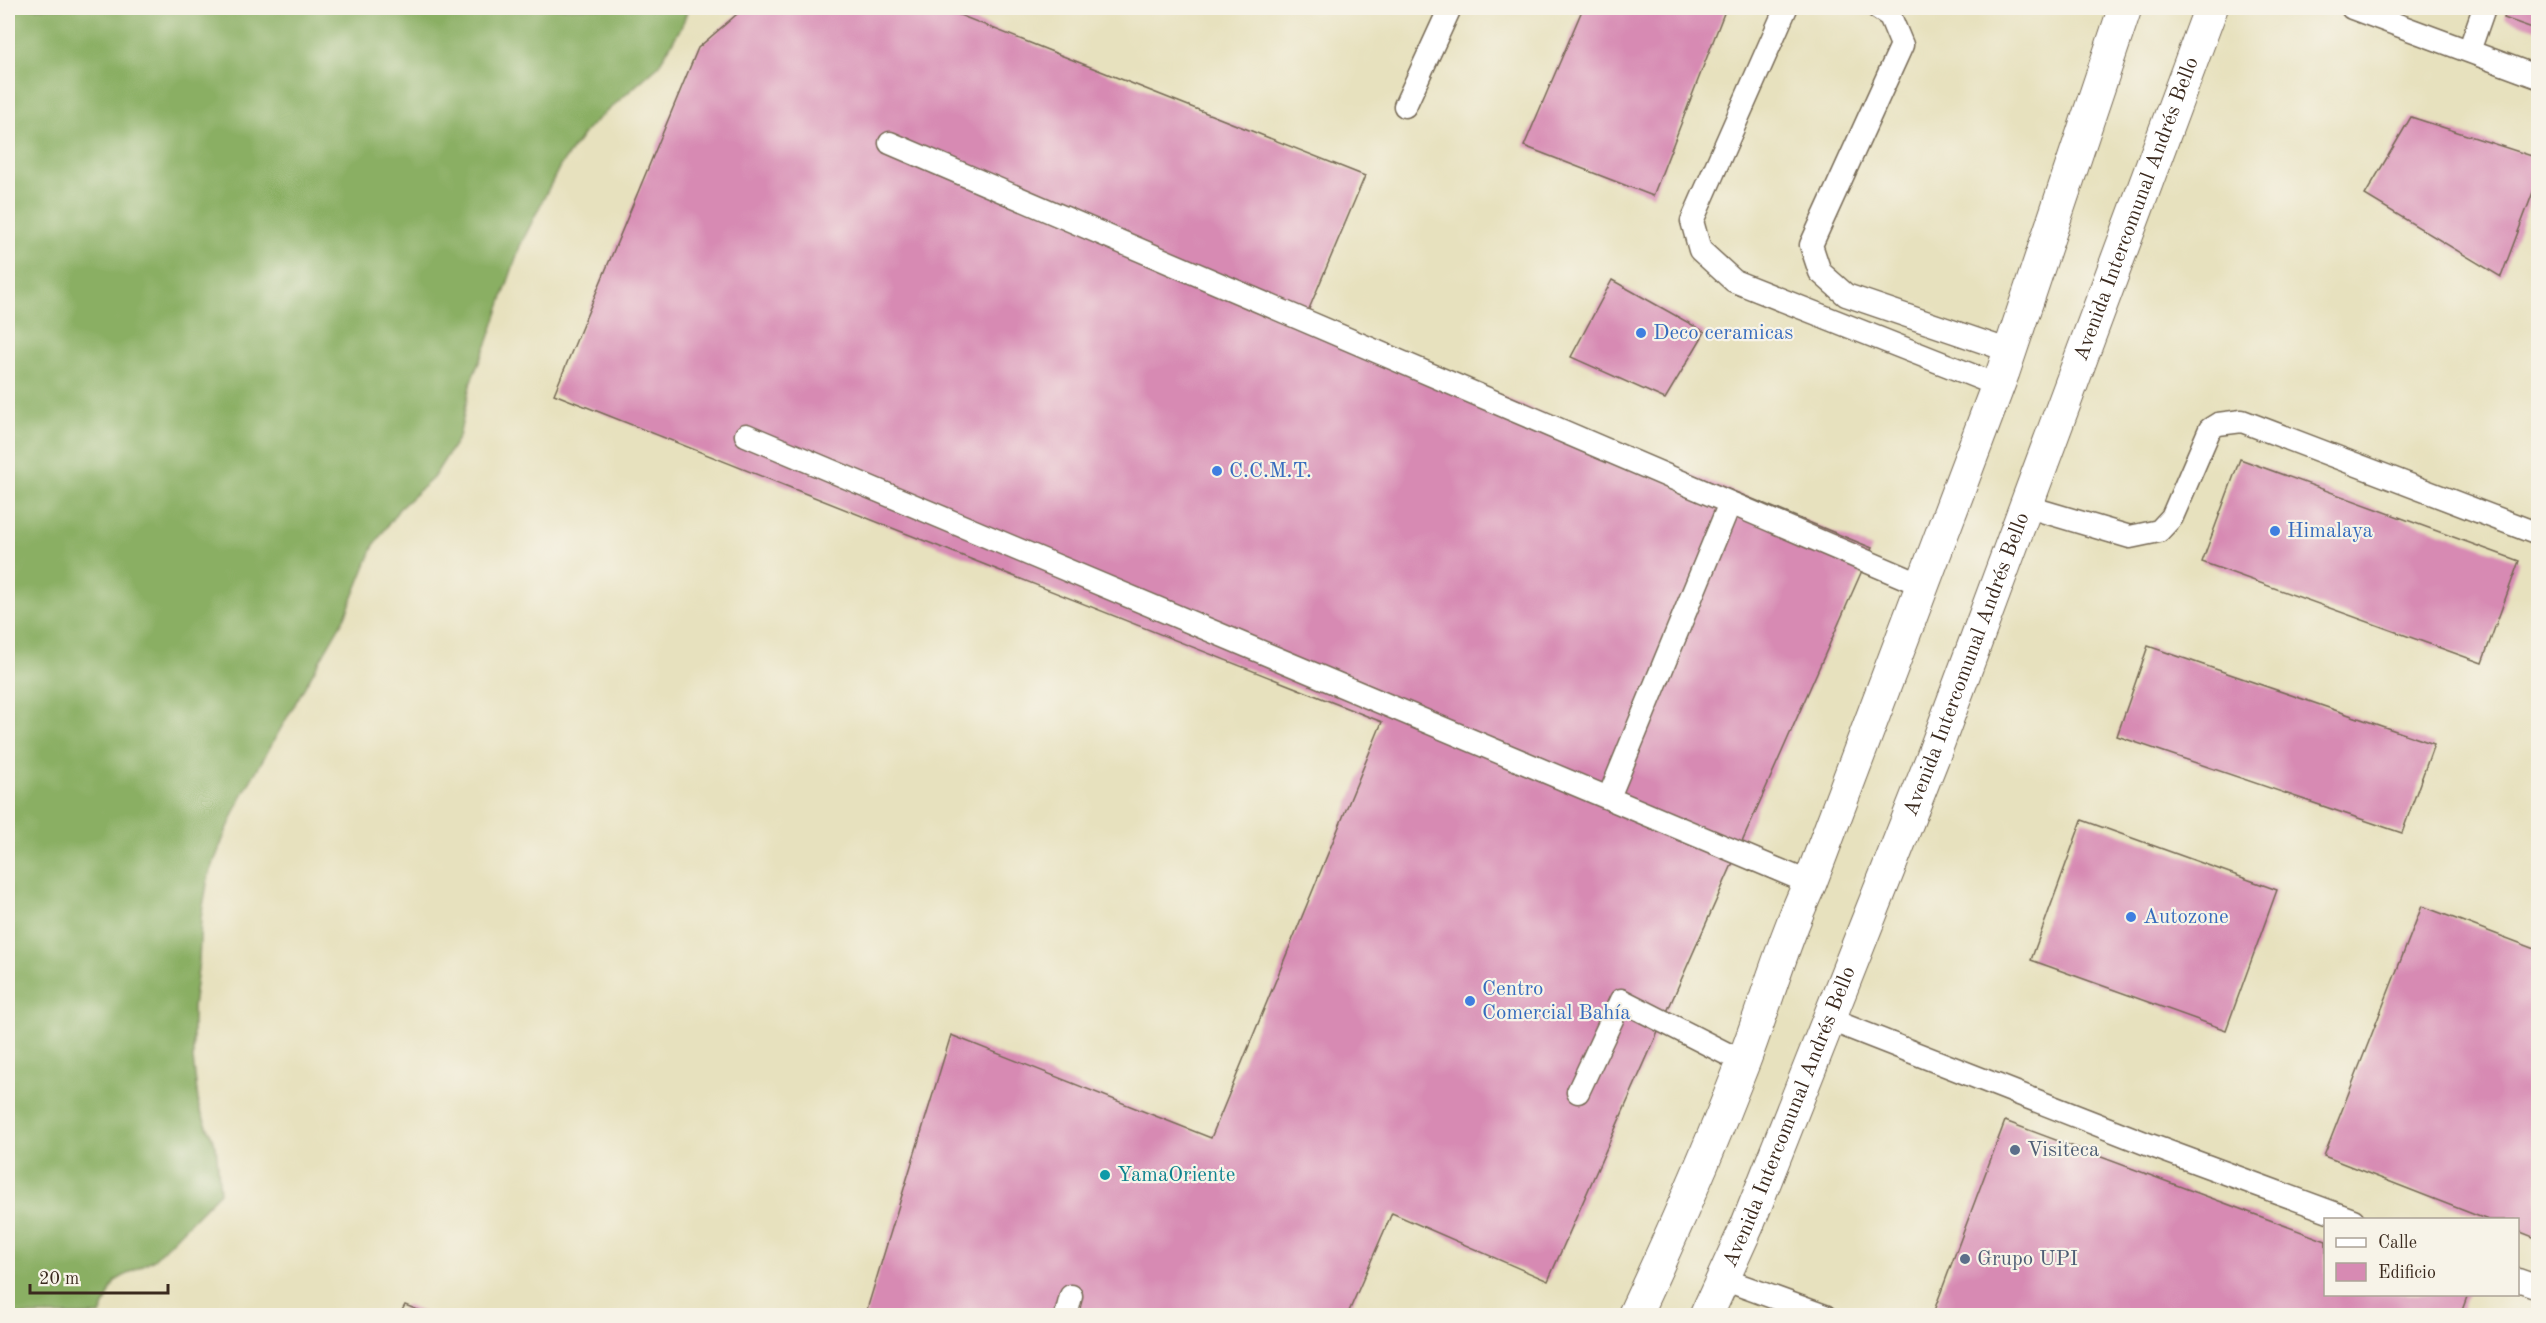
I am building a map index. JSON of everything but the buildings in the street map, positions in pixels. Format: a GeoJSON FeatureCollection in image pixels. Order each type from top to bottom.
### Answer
{"type":"FeatureCollection","features":[{"type":"Feature","properties":{"kind":"main road"},"geometry":{"type":"LineString","coordinates":[[1634,1316],[1666,1248],[1743,1062],[1790,926],[1810,883],[1923,585],[2010,351],[2125,8]]}},
{"type":"Feature","properties":{"kind":"main road","name":"Avenida Intercomunal Andrés Bello"},"geometry":{"type":"LineString","coordinates":[[1706,1316],[1747,1226],[1932,759],[2211,8]]}},
{"type":"Feature","properties":{"kind":"lane"},"geometry":{"type":"LineString","coordinates":[[1405,106],[1450,8]]}},
{"type":"Feature","properties":{"kind":"lane"},"geometry":{"type":"LineString","coordinates":[[1786,8],[1692,221],[1700,250],[1734,281],[1997,385]]}},
{"type":"Feature","properties":{"kind":"lane"},"geometry":{"type":"LineString","coordinates":[[1878,8],[1890,16],[1902,45],[1811,245],[1820,272],[1846,295],[2010,351]]}},
{"type":"Feature","properties":{"kind":"lane"},"geometry":{"type":"LineString","coordinates":[[2469,51],[2484,8]]}},
{"type":"Feature","properties":{"kind":"lane"},"geometry":{"type":"LineString","coordinates":[[2363,9],[2538,77]]}},
{"type":"Feature","properties":{"kind":"lane"},"geometry":{"type":"LineString","coordinates":[[890,143],[1923,585]]}},
{"type":"Feature","properties":{"kind":"lane"},"geometry":{"type":"LineString","coordinates":[[2025,506],[2130,537],[2159,531],[2176,508],[2210,429],[2218,424],[2242,421],[2538,534]]}},
{"type":"Feature","properties":{"kind":"lane"},"geometry":{"type":"LineString","coordinates":[[746,435],[1810,883]]}},
{"type":"Feature","properties":{"kind":"lane"},"geometry":{"type":"LineString","coordinates":[[1609,797],[1730,503]]}},
{"type":"Feature","properties":{"kind":"lane"},"geometry":{"type":"LineString","coordinates":[[1578,1092],[1621,1000],[1743,1062]]}},
{"type":"Feature","properties":{"kind":"lane"},"geometry":{"type":"LineString","coordinates":[[1828,1019],[2137,1140],[2348,1218]]}},
{"type":"Feature","properties":{"kind":"lane"},"geometry":{"type":"LineString","coordinates":[[1723,1279],[1825,1316]]}},
{"type":"Feature","properties":{"kind":"lane"},"geometry":{"type":"LineString","coordinates":[[2519,1281],[2538,1287]]}},
{"type":"Feature","properties":{"kind":"green space"},"geometry":{"type":"Polygon","coordinates":[[[8,8],[688,8],[682,26],[658,66],[588,128],[560,166],[520,246],[488,341],[471,381],[459,437],[433,478],[399,509],[374,545],[345,617],[243,794],[225,834],[208,878],[201,918],[199,961],[193,1007],[193,1059],[199,1108],[216,1146],[220,1192],[154,1259],[115,1281],[100,1315],[8,1315],[8,8]]]}},
{"type":"Feature","properties":{"kind":"place","name":"Deco ceramicas"},"geometry":{"type":"Point","coordinates":[1641,333]}},
{"type":"Feature","properties":{"kind":"place","name":"C.C.M.T."},"geometry":{"type":"Point","coordinates":[1217,471]}},
{"type":"Feature","properties":{"kind":"place","name":"Himalaya"},"geometry":{"type":"Point","coordinates":[2275,531]}},
{"type":"Feature","properties":{"kind":"place","name":"Autozone"},"geometry":{"type":"Point","coordinates":[2131,917]}},
{"type":"Feature","properties":{"kind":"place","name":"Centro Comercial Bahía"},"geometry":{"type":"Point","coordinates":[1470,1001]}},
{"type":"Feature","properties":{"kind":"place","name":"Visiteca"},"geometry":{"type":"Point","coordinates":[2015,1150]}},
{"type":"Feature","properties":{"kind":"place","name":"YamaOriente"},"geometry":{"type":"Point","coordinates":[1105,1175]}},
{"type":"Feature","properties":{"kind":"place","name":"Grupo UPI"},"geometry":{"type":"Point","coordinates":[1965,1259]}}]}
